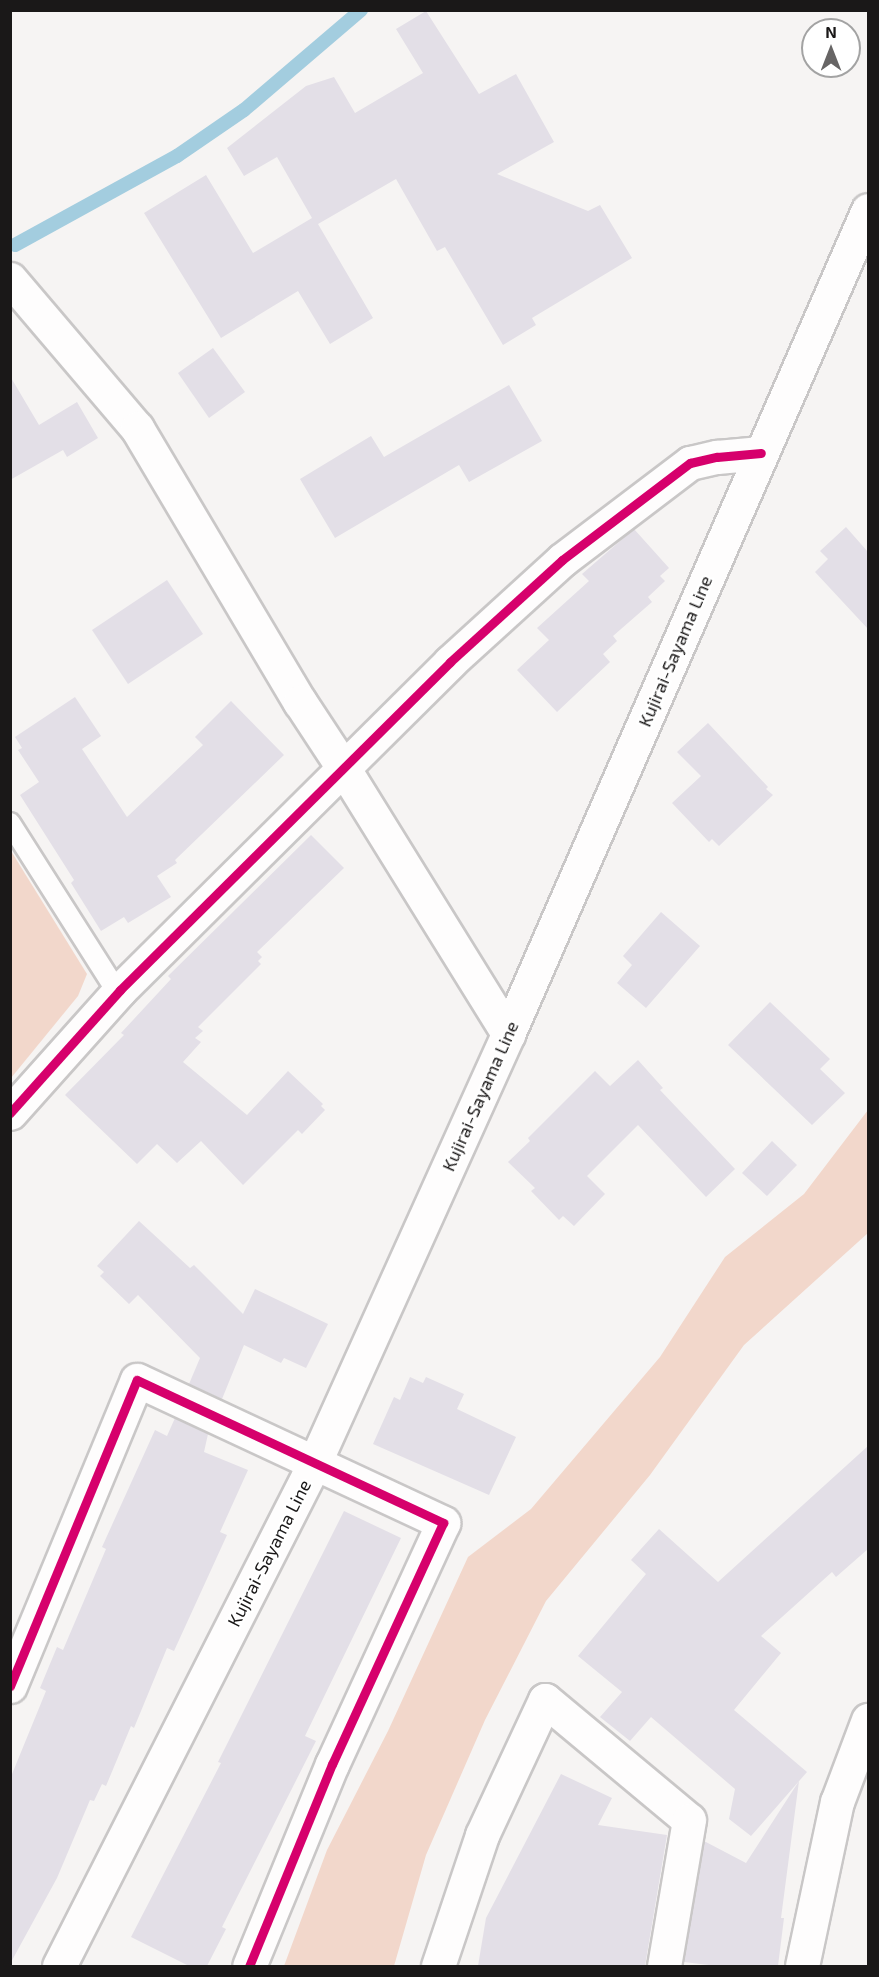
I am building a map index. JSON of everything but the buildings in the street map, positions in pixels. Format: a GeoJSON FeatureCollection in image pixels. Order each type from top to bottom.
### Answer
{"type":"FeatureCollection","features":[{"type":"Feature","properties":{"kind":"street","name":"Kujirai-Sayama Line"},"geometry":{"type":"LineString","coordinates":[[59,1966],[314,1464],[508,1034],[868,210]]}},
{"type":"Feature","properties":{"kind":"street"},"geometry":{"type":"LineString","coordinates":[[10,279],[137,428],[300,702],[508,1034]]}},
{"type":"Feature","properties":{"kind":"street"},"geometry":{"type":"LineString","coordinates":[[10,1113],[118,993],[450,662],[562,560],[690,463],[717,457],[761,453]]}},
{"type":"Feature","properties":{"kind":"street"},"geometry":{"type":"LineString","coordinates":[[10,1686],[137,1380],[443,1523],[332,1764],[249,1966]]}},
{"type":"Feature","properties":{"kind":"street"},"geometry":{"type":"LineString","coordinates":[[438,1966],[482,1835],[545,1700],[689,1820],[664,1966]]}},
{"type":"Feature","properties":{"kind":"street"},"geometry":{"type":"LineString","coordinates":[[802,1966],[837,1802],[868,1720]]}},
{"type":"Feature","properties":{"kind":"lane"},"geometry":{"type":"LineString","coordinates":[[10,823],[118,993]]}},
{"type":"Feature","properties":{"kind":"shaded area"},"geometry":{"type":"Polygon","coordinates":[[[11,851],[87,974],[78,996],[11,1078],[11,851]]]}},
{"type":"Feature","properties":{"kind":"shaded area"},"geometry":{"type":"Polygon","coordinates":[[[868,1110],[868,1233],[744,1345],[650,1475],[546,1601],[485,1720],[426,1855],[394,1966],[284,1966],[327,1850],[388,1731],[468,1557],[531,1509],[660,1357],[725,1257],[804,1194],[868,1110]]]}},
{"type":"Feature","properties":{"kind":"waterway"},"geometry":{"type":"LineString","coordinates":[[15,245],[177,156],[244,110],[361,10]]}},
{"type":"Feature","properties":{"kind":"cycle path"},"geometry":{"type":"LineString","coordinates":[[10,1113],[120,990],[450,662],[562,560],[690,463],[717,457],[761,453]]}},
{"type":"Feature","properties":{"kind":"cycle path"},"geometry":{"type":"LineString","coordinates":[[10,1686],[137,1380],[443,1523],[332,1764],[249,1966]]}}]}
